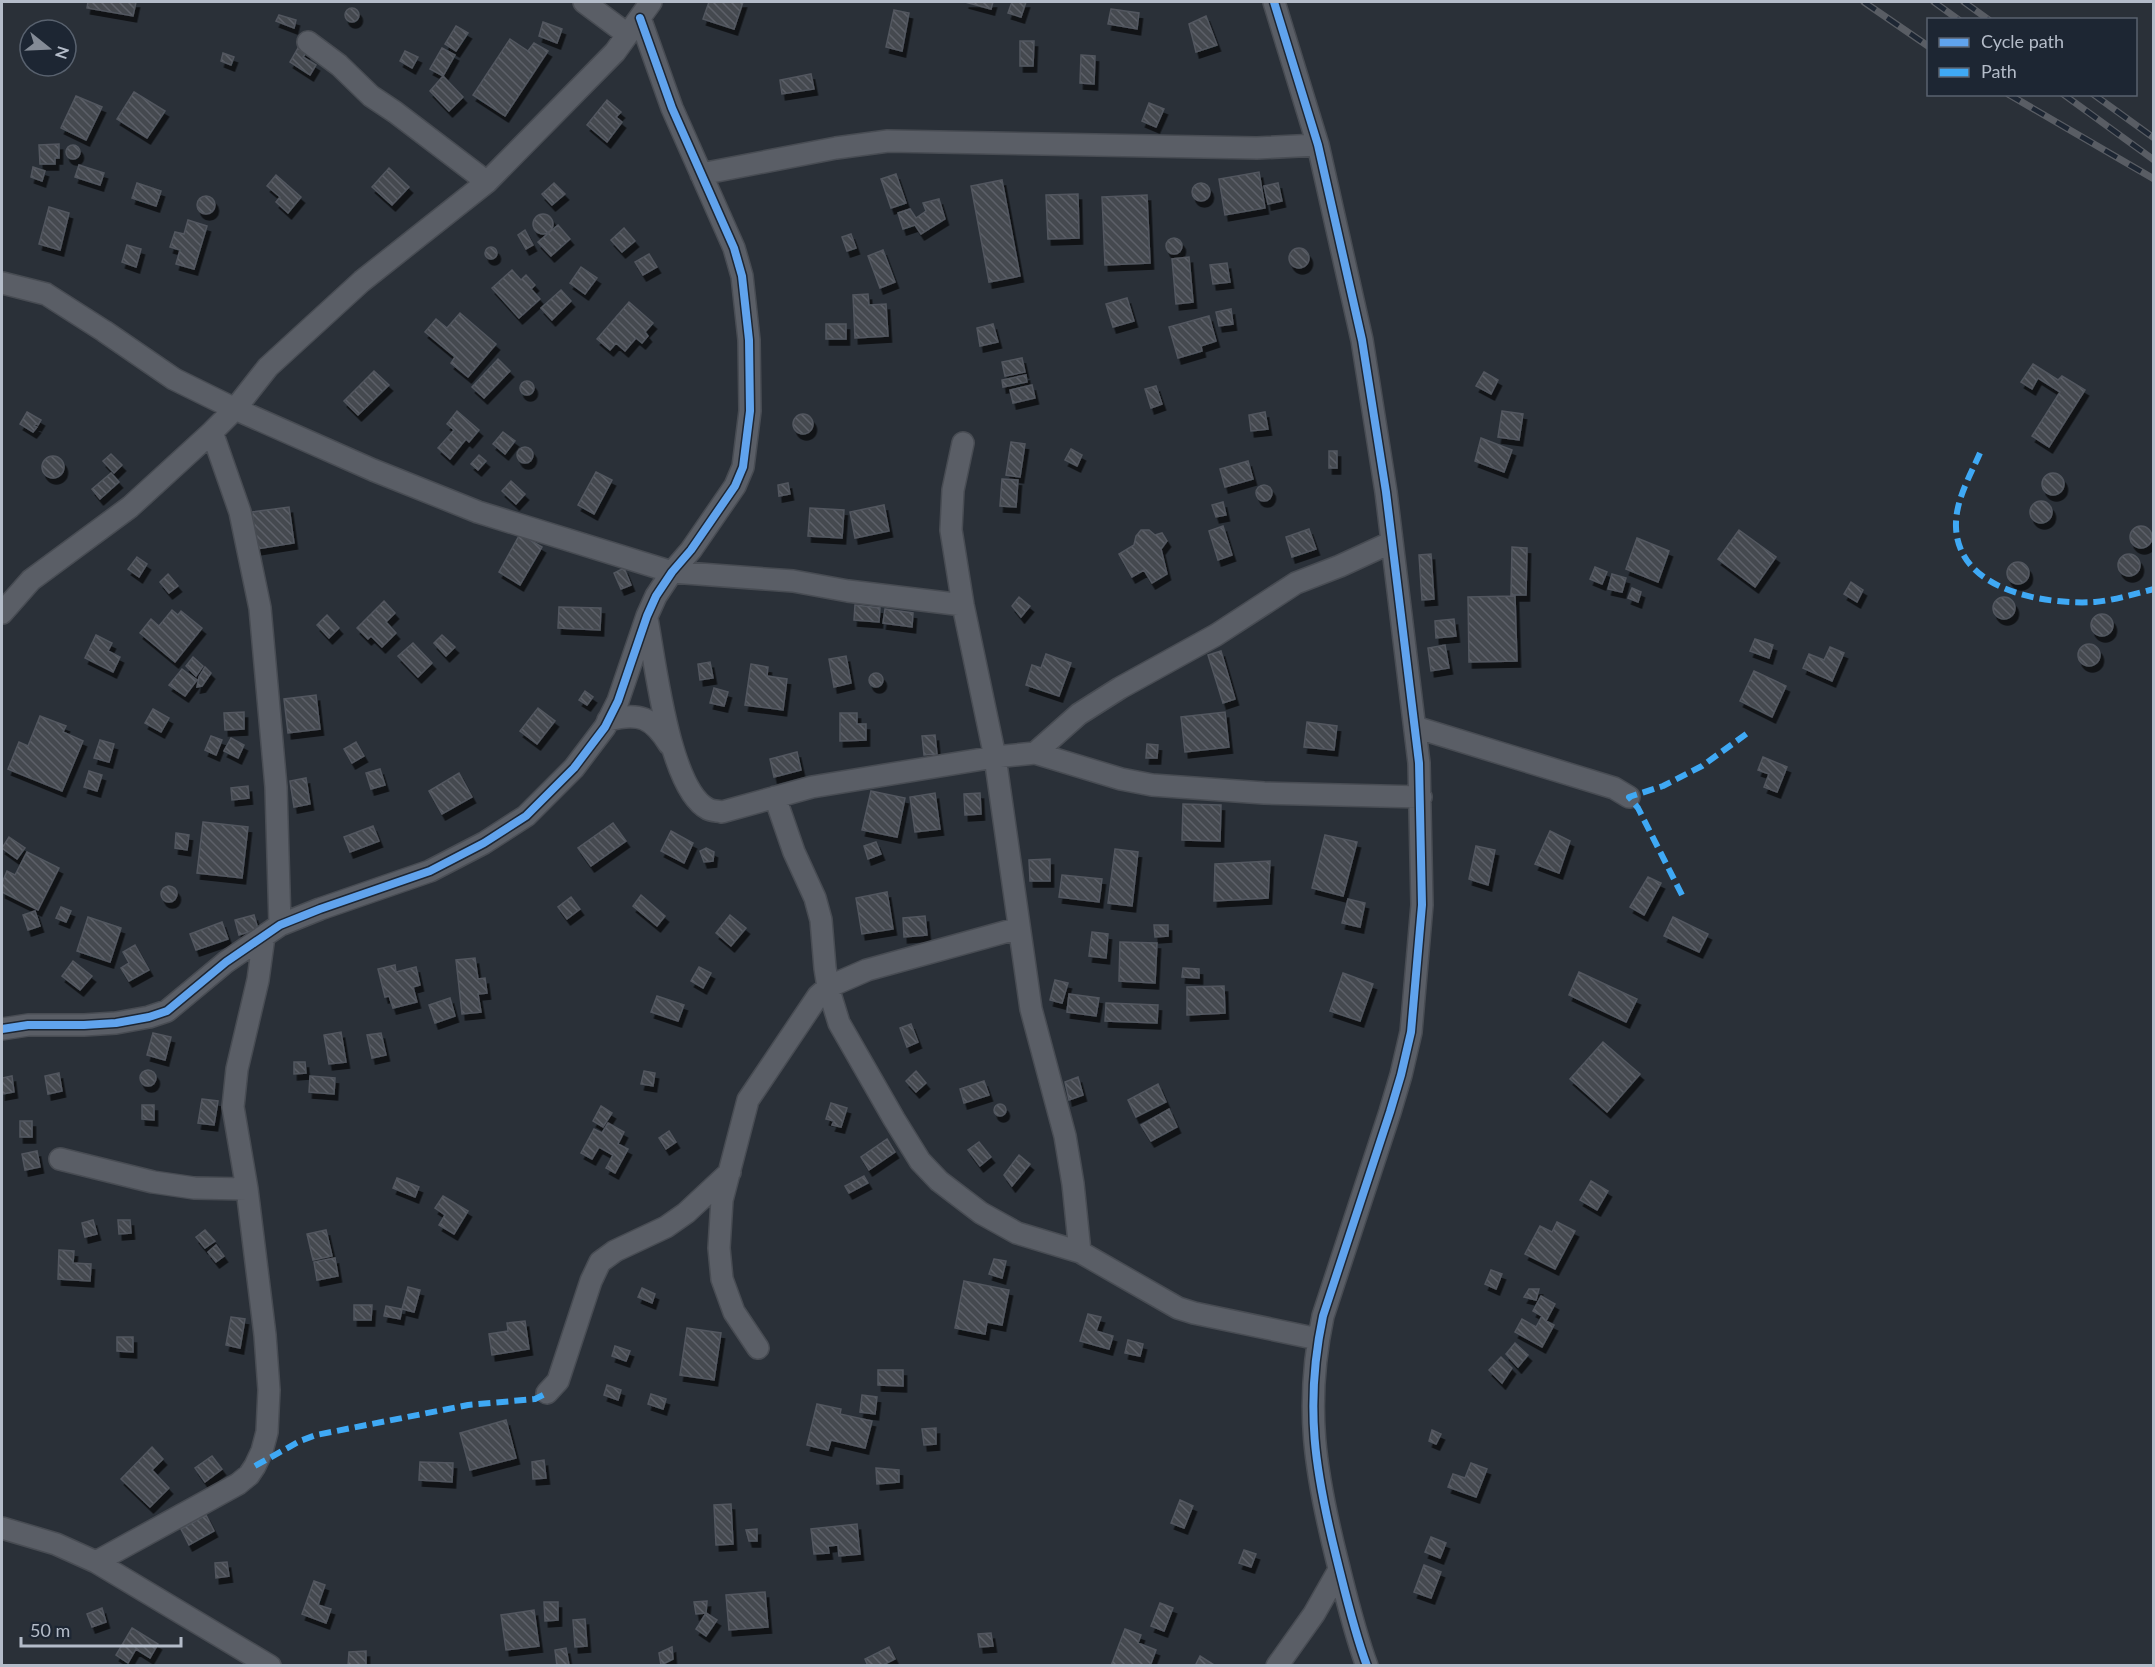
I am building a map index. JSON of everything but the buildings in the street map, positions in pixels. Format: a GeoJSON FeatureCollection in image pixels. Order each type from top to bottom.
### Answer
{"type":"FeatureCollection","features":[{"type":"Feature","properties":{"kind":"street"},"geometry":{"type":"LineString","coordinates":[[584,2],[639,18]]}},
{"type":"Feature","properties":{"kind":"street"},"geometry":{"type":"LineString","coordinates":[[1274,2],[1318,145],[1362,340],[1392,542],[1419,763],[1422,905],[1411,1032],[1396,1094],[1323,1316],[1313,1386],[1313,1435],[1321,1497],[1355,1634],[1367,1665]]}},
{"type":"Feature","properties":{"kind":"street"},"geometry":{"type":"LineString","coordinates":[[2,1029],[28,1025],[116,1023],[149,1017],[166,1011],[226,962],[272,931],[320,909],[430,871],[484,843],[526,816],[574,768],[608,720],[656,596],[672,572],[692,550],[735,486],[743,467],[750,411],[749,340],[742,276],[734,248],[672,108],[639,18]]}},
{"type":"Feature","properties":{"kind":"street"},"geometry":{"type":"LineString","coordinates":[[2,613],[31,580],[130,507],[212,432],[235,409],[268,367],[362,281],[487,182],[615,52],[639,18]]}},
{"type":"Feature","properties":{"kind":"street"},"geometry":{"type":"LineString","coordinates":[[308,42],[339,65],[371,96],[487,182]]}},
{"type":"Feature","properties":{"kind":"street"},"geometry":{"type":"LineString","coordinates":[[701,174],[836,148],[888,141],[1257,148],[1318,145]]}},
{"type":"Feature","properties":{"kind":"street"},"geometry":{"type":"LineString","coordinates":[[2,283],[46,294],[174,379],[235,409],[373,470],[478,512],[672,572],[793,581],[848,591],[963,606]]}},
{"type":"Feature","properties":{"kind":"street"},"geometry":{"type":"LineString","coordinates":[[96,1562],[238,1484],[249,1475],[262,1451],[267,1432],[269,1390],[265,1335],[248,1189],[233,1107],[237,1069],[272,931],[276,787],[260,608],[240,512],[212,432]]}},
{"type":"Feature","properties":{"kind":"street"},"geometry":{"type":"LineString","coordinates":[[963,443],[953,490],[951,530],[963,606],[995,757],[1031,1009],[1065,1136],[1074,1184],[1080,1252]]}},
{"type":"Feature","properties":{"kind":"street"},"geometry":{"type":"LineString","coordinates":[[1035,753],[1078,714],[1216,635],[1296,583],[1392,542]]}},
{"type":"Feature","properties":{"kind":"street"},"geometry":{"type":"LineString","coordinates":[[647,616],[666,724],[675,754],[689,788],[708,809],[722,812],[812,787],[995,757],[1035,753],[1121,779],[1152,785],[1264,794],[1420,797]]}},
{"type":"Feature","properties":{"kind":"street"},"geometry":{"type":"LineString","coordinates":[[608,720],[634,716],[649,719],[660,729],[675,754]]}},
{"type":"Feature","properties":{"kind":"street"},"geometry":{"type":"LineString","coordinates":[[1415,727],[1614,788],[1629,798]]}},
{"type":"Feature","properties":{"kind":"street"},"geometry":{"type":"LineString","coordinates":[[776,797],[794,852],[815,898],[821,920],[828,987],[839,1023],[920,1161],[939,1181],[981,1213],[1017,1233],[1080,1252],[1178,1308],[1318,1339]]}},
{"type":"Feature","properties":{"kind":"street"},"geometry":{"type":"LineString","coordinates":[[758,1348],[734,1312],[722,1279],[719,1248],[722,1200],[748,1100],[818,996],[828,987],[867,970],[1019,928]]}},
{"type":"Feature","properties":{"kind":"street"},"geometry":{"type":"LineString","coordinates":[[60,1159],[153,1182],[194,1188],[248,1189]]}},
{"type":"Feature","properties":{"kind":"street"},"geometry":{"type":"LineString","coordinates":[[547,1393],[558,1381],[591,1281],[600,1263],[615,1251],[666,1227],[686,1213],[730,1172]]}},
{"type":"Feature","properties":{"kind":"street"},"geometry":{"type":"LineString","coordinates":[[2,1528],[56,1544],[96,1562],[270,1665]]}},
{"type":"Feature","properties":{"kind":"street"},"geometry":{"type":"LineString","coordinates":[[1277,1665],[1314,1614],[1339,1570]]}},
{"type":"Feature","properties":{"kind":"railway"},"geometry":{"type":"LineString","coordinates":[[1864,2],[1927,45]]}},
{"type":"Feature","properties":{"kind":"railway"},"geometry":{"type":"LineString","coordinates":[[1934,2],[1956,18]]}},
{"type":"Feature","properties":{"kind":"railway"},"geometry":{"type":"LineString","coordinates":[[1964,2],[1986,18]]}},
{"type":"Feature","properties":{"kind":"railway"},"geometry":{"type":"LineString","coordinates":[[2011,96],[2154,179]]}},
{"type":"Feature","properties":{"kind":"railway"},"geometry":{"type":"LineString","coordinates":[[2066,96],[2154,160]]}},
{"type":"Feature","properties":{"kind":"railway"},"geometry":{"type":"LineString","coordinates":[[2096,96],[2154,138]]}},
{"type":"Feature","properties":{"kind":"marked path"},"geometry":{"type":"LineString","coordinates":[[1980,453],[1961,498],[1956,527],[1960,549],[1972,566],[1988,580],[2008,590],[2052,601],[2095,602],[2154,589]]}},
{"type":"Feature","properties":{"kind":"marked path"},"geometry":{"type":"LineString","coordinates":[[1682,895],[1638,808],[1629,797],[1663,786],[1702,766],[1749,732]]}},
{"type":"Feature","properties":{"kind":"marked path"},"geometry":{"type":"LineString","coordinates":[[255,1466],[300,1441],[316,1435],[468,1405],[535,1399],[547,1393]]}},
{"type":"Feature","properties":{"kind":"cycle path"},"geometry":{"type":"LineString","coordinates":[[1274,2],[1318,145],[1362,340],[1386,492],[1419,763],[1422,905],[1411,1032],[1390,1112],[1323,1316],[1314,1380],[1315,1439],[1323,1497],[1347,1600],[1367,1666]]}},
{"type":"Feature","properties":{"kind":"cycle path"},"geometry":{"type":"LineString","coordinates":[[2,1029],[28,1025],[116,1023],[167,1011],[226,962],[280,925],[430,871],[484,843],[526,816],[574,768],[605,727],[618,701],[656,596],[735,486],[743,467],[750,411],[749,340],[742,276],[734,248],[672,108],[640,18]]}}]}
